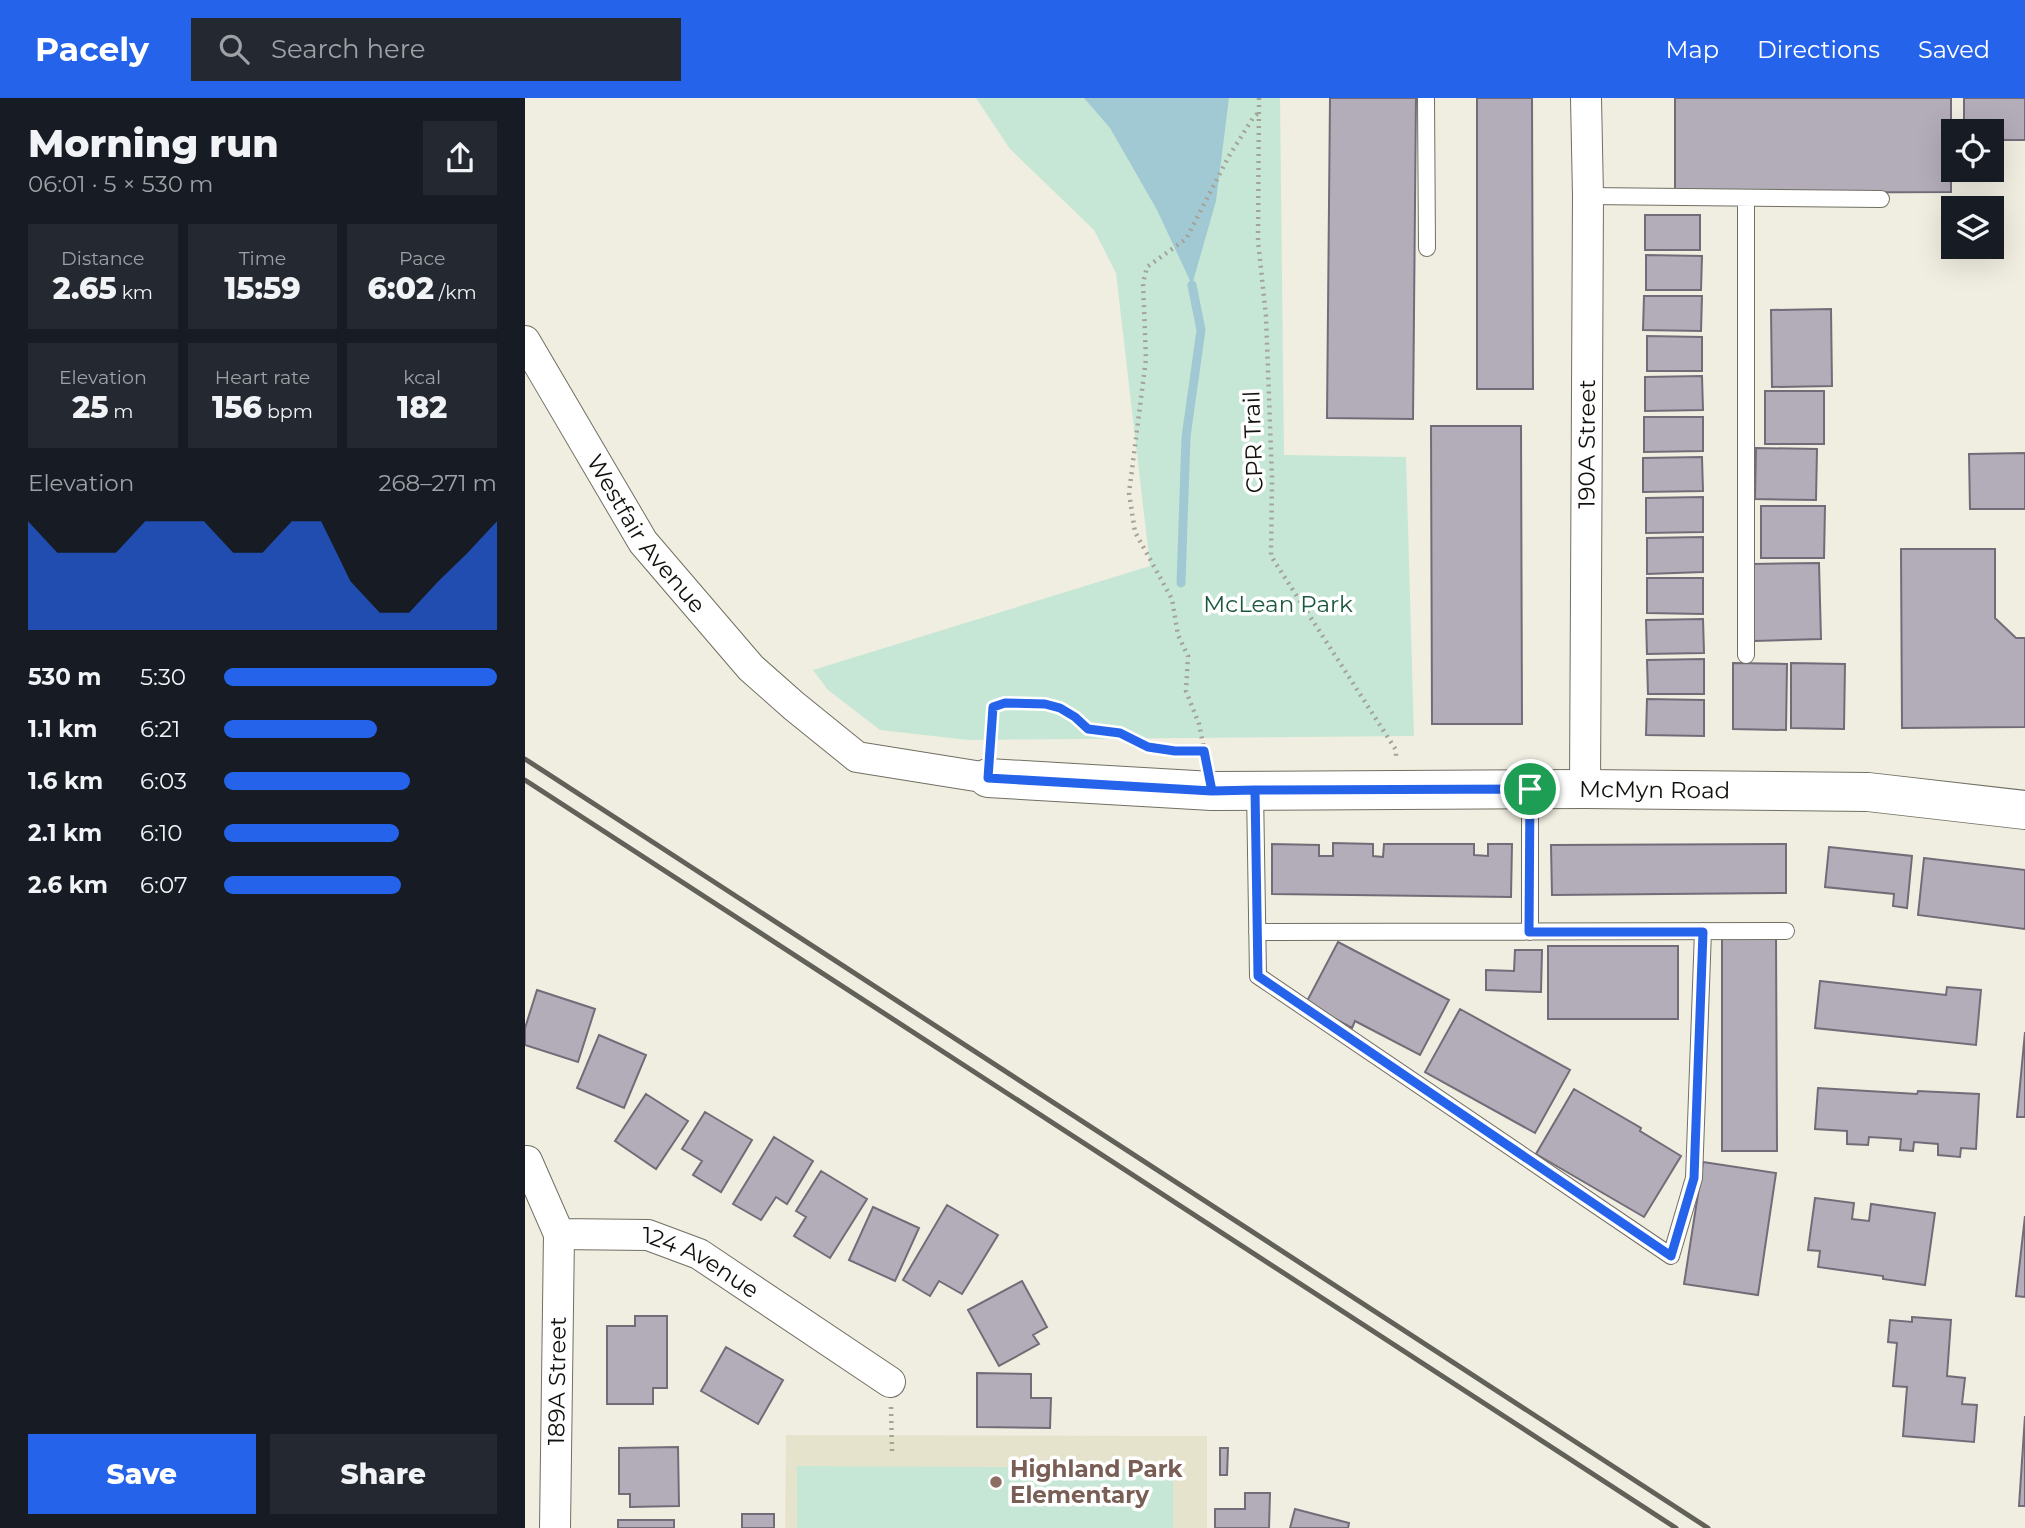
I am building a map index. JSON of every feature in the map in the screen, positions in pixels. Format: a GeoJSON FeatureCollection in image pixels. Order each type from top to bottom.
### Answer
{"type":"FeatureCollection","features":[{"type":"Feature","properties":{"kind":"street","name":"190A Street"},"geometry":{"type":"LineString","coordinates":[[1585,789],[1588,196],[1586,98]]}},
{"type":"Feature","properties":{"kind":"street","name":"Westfair Avenue"},"geometry":{"type":"LineString","coordinates":[[525,341],[643,542],[751,668],[857,757],[988,778]]}},
{"type":"Feature","properties":{"kind":"street","name":"McMyn Road"},"geometry":{"type":"LineString","coordinates":[[988,778],[1212,791],[1585,789],[1868,792],[2025,810]]}},
{"type":"Feature","properties":{"kind":"street"},"geometry":{"type":"LineString","coordinates":[[527,1161],[559,1234]]}},
{"type":"Feature","properties":{"kind":"street","name":"124 Avenue"},"geometry":{"type":"LineString","coordinates":[[559,1234],[648,1235],[699,1254],[890,1382]]}},
{"type":"Feature","properties":{"kind":"street","name":"189A Street"},"geometry":{"type":"LineString","coordinates":[[555,1528],[559,1234]]}},
{"type":"Feature","properties":{"kind":"lane"},"geometry":{"type":"LineString","coordinates":[[1426,98],[1427,248]]}},
{"type":"Feature","properties":{"kind":"lane"},"geometry":{"type":"LineString","coordinates":[[1588,196],[1881,199]]}},
{"type":"Feature","properties":{"kind":"lane"},"geometry":{"type":"LineString","coordinates":[[1746,198],[1747,656]]}},
{"type":"Feature","properties":{"kind":"lane"},"geometry":{"type":"LineString","coordinates":[[1529,932],[1530,789]]}},
{"type":"Feature","properties":{"kind":"lane"},"geometry":{"type":"LineString","coordinates":[[1255,790],[1258,976],[1671,1256],[1694,1178],[1703,932]]}},
{"type":"Feature","properties":{"kind":"lane"},"geometry":{"type":"LineString","coordinates":[[1257,932],[1786,932]]}},
{"type":"Feature","properties":{"kind":"path","name":"CPR Trail"},"geometry":{"type":"LineString","coordinates":[[1259,98],[1258,242],[1266,316],[1272,478],[1271,556],[1396,750]]}},
{"type":"Feature","properties":{"kind":"path"},"geometry":{"type":"LineString","coordinates":[[1212,791],[1199,723],[1186,691],[1188,656],[1178,635],[1171,599],[1135,532],[1129,493],[1146,359],[1143,283],[1147,267],[1186,239],[1230,156],[1258,113]]}},
{"type":"Feature","properties":{"kind":"path"},"geometry":{"type":"LineString","coordinates":[[988,778],[993,707],[1005,703],[1045,704],[1060,708],[1088,729],[1120,733],[1148,747],[1204,751]]}},
{"type":"Feature","properties":{"kind":"path"},"geometry":{"type":"LineString","coordinates":[[890,1382],[892,1452]]}},
{"type":"Feature","properties":{"kind":"shaded area","name":"Highland Park Elementary"},"geometry":{"type":"Polygon","coordinates":[[[786,1435],[1207,1436],[1207,1528],[785,1528],[786,1435]]]}},
{"type":"Feature","properties":{"kind":"green space","name":"McLean Park"},"geometry":{"type":"Polygon","coordinates":[[[976,98],[1280,98],[1284,455],[1406,457],[1414,736],[968,740],[880,730],[828,690],[813,670],[1150,566],[1116,273],[1094,230],[1010,149],[976,98]]]}},
{"type":"Feature","properties":{"kind":"green space"},"geometry":{"type":"Polygon","coordinates":[[[797,1466],[1173,1468],[1173,1528],[797,1528],[797,1466]]]}},
{"type":"Feature","properties":{"kind":"water"},"geometry":{"type":"Polygon","coordinates":[[[1084,98],[1229,98],[1216,201],[1192,285],[1157,210],[1110,128],[1084,98]]]}},
{"type":"Feature","properties":{"kind":"building"},"geometry":{"type":"Polygon","coordinates":[[[1330,98],[1416,98],[1413,419],[1327,418],[1330,98]]]}},
{"type":"Feature","properties":{"kind":"building"},"geometry":{"type":"Polygon","coordinates":[[[1477,98],[1532,98],[1533,389],[1477,389],[1477,98]]]}},
{"type":"Feature","properties":{"kind":"building"},"geometry":{"type":"Polygon","coordinates":[[[1675,98],[1951,98],[1951,119],[1941,119],[1941,182],[1951,182],[1951,192],[1675,193],[1675,98]]]}},
{"type":"Feature","properties":{"kind":"building"},"geometry":{"type":"Polygon","coordinates":[[[1964,98],[2025,98],[2025,140],[2004,140],[2004,119],[1964,119],[1964,98]]]}},
{"type":"Feature","properties":{"kind":"building"},"geometry":{"type":"Polygon","coordinates":[[[1645,215],[1700,215],[1700,250],[1645,250],[1645,215]]]}},
{"type":"Feature","properties":{"kind":"building"},"geometry":{"type":"Polygon","coordinates":[[[1646,255],[1702,256],[1701,290],[1646,290],[1646,255]]]}},
{"type":"Feature","properties":{"kind":"building"},"geometry":{"type":"Polygon","coordinates":[[[1644,296],[1702,296],[1701,331],[1643,330],[1644,296]]]}},
{"type":"Feature","properties":{"kind":"building"},"geometry":{"type":"Polygon","coordinates":[[[1831,309],[1832,386],[1772,387],[1771,310],[1831,309]]]}},
{"type":"Feature","properties":{"kind":"building"},"geometry":{"type":"Polygon","coordinates":[[[1647,336],[1702,337],[1702,371],[1647,371],[1647,336]]]}},
{"type":"Feature","properties":{"kind":"building"},"geometry":{"type":"Polygon","coordinates":[[[1702,376],[1703,410],[1645,411],[1645,377],[1702,376]]]}},
{"type":"Feature","properties":{"kind":"building"},"geometry":{"type":"Polygon","coordinates":[[[1765,391],[1824,391],[1824,444],[1765,444],[1765,391]]]}},
{"type":"Feature","properties":{"kind":"building"},"geometry":{"type":"Polygon","coordinates":[[[1644,417],[1703,417],[1703,451],[1644,452],[1644,417]]]}},
{"type":"Feature","properties":{"kind":"building"},"geometry":{"type":"Polygon","coordinates":[[[1431,426],[1521,426],[1522,724],[1432,724],[1431,426]]]}},
{"type":"Feature","properties":{"kind":"building"},"geometry":{"type":"Polygon","coordinates":[[[1756,448],[1817,449],[1816,500],[1755,499],[1756,448]]]}},
{"type":"Feature","properties":{"kind":"building"},"geometry":{"type":"Polygon","coordinates":[[[2025,453],[2025,509],[1970,509],[1969,454],[2025,453]]]}},
{"type":"Feature","properties":{"kind":"building"},"geometry":{"type":"Polygon","coordinates":[[[1702,457],[1703,491],[1643,492],[1643,458],[1702,457]]]}},
{"type":"Feature","properties":{"kind":"building"},"geometry":{"type":"Polygon","coordinates":[[[1703,497],[1703,532],[1646,533],[1646,498],[1703,497]]]}},
{"type":"Feature","properties":{"kind":"building"},"geometry":{"type":"Polygon","coordinates":[[[1761,506],[1825,506],[1824,558],[1761,558],[1761,506]]]}},
{"type":"Feature","properties":{"kind":"building"},"geometry":{"type":"Polygon","coordinates":[[[1703,537],[1703,572],[1647,574],[1647,538],[1703,537]]]}},
{"type":"Feature","properties":{"kind":"building"},"geometry":{"type":"Polygon","coordinates":[[[1901,549],[1995,549],[1995,618],[2016,638],[2025,638],[2025,727],[1902,728],[1901,549]]]}},
{"type":"Feature","properties":{"kind":"building"},"geometry":{"type":"Polygon","coordinates":[[[1819,563],[1821,639],[1754,641],[1753,564],[1819,563]]]}},
{"type":"Feature","properties":{"kind":"building"},"geometry":{"type":"Polygon","coordinates":[[[1647,578],[1703,578],[1703,614],[1647,613],[1647,578]]]}},
{"type":"Feature","properties":{"kind":"building"},"geometry":{"type":"Polygon","coordinates":[[[1703,619],[1704,653],[1647,654],[1646,620],[1703,619]]]}},
{"type":"Feature","properties":{"kind":"building"},"geometry":{"type":"Polygon","coordinates":[[[1704,659],[1704,694],[1648,694],[1647,660],[1704,659]]]}},
{"type":"Feature","properties":{"kind":"building"},"geometry":{"type":"Polygon","coordinates":[[[1733,663],[1787,664],[1786,730],[1733,729],[1733,663]]]}},
{"type":"Feature","properties":{"kind":"building"},"geometry":{"type":"Polygon","coordinates":[[[1791,663],[1845,664],[1844,729],[1791,728],[1791,663]]]}},
{"type":"Feature","properties":{"kind":"building"},"geometry":{"type":"Polygon","coordinates":[[[1647,699],[1704,700],[1704,736],[1646,735],[1647,699]]]}},
{"type":"Feature","properties":{"kind":"building"},"geometry":{"type":"Polygon","coordinates":[[[1333,843],[1373,844],[1373,856],[1383,857],[1384,844],[1474,844],[1474,855],[1488,856],[1488,844],[1512,844],[1511,897],[1272,894],[1272,844],[1319,845],[1319,856],[1333,856],[1333,843]]]}},
{"type":"Feature","properties":{"kind":"building"},"geometry":{"type":"Polygon","coordinates":[[[1786,844],[1786,893],[1552,895],[1551,845],[1786,844]]]}},
{"type":"Feature","properties":{"kind":"building"},"geometry":{"type":"Polygon","coordinates":[[[1829,847],[1912,856],[1907,908],[1893,906],[1894,894],[1825,887],[1829,847]]]}},
{"type":"Feature","properties":{"kind":"building"},"geometry":{"type":"Polygon","coordinates":[[[1924,858],[2025,870],[2025,929],[1918,915],[1924,858]]]}},
{"type":"Feature","properties":{"kind":"building"},"geometry":{"type":"Polygon","coordinates":[[[1722,936],[1776,936],[1777,1151],[1722,1151],[1722,936]]]}},
{"type":"Feature","properties":{"kind":"building"},"geometry":{"type":"Polygon","coordinates":[[[1338,942],[1449,1000],[1420,1055],[1355,1021],[1352,1028],[1306,1003],[1338,942]]]}},
{"type":"Feature","properties":{"kind":"building"},"geometry":{"type":"Polygon","coordinates":[[[1548,946],[1678,946],[1678,1019],[1548,1019],[1548,946]]]}},
{"type":"Feature","properties":{"kind":"building"},"geometry":{"type":"Polygon","coordinates":[[[1515,950],[1542,950],[1541,992],[1486,990],[1486,970],[1514,971],[1515,950]]]}},
{"type":"Feature","properties":{"kind":"building"},"geometry":{"type":"Polygon","coordinates":[[[1820,981],[1946,995],[1947,987],[1981,990],[1976,1045],[1815,1028],[1820,981]]]}},
{"type":"Feature","properties":{"kind":"building"},"geometry":{"type":"Polygon","coordinates":[[[537,990],[595,1009],[578,1062],[525,1045],[525,1028],[537,990]]]}},
{"type":"Feature","properties":{"kind":"building"},"geometry":{"type":"Polygon","coordinates":[[[1460,1009],[1570,1070],[1535,1133],[1425,1072],[1460,1009]]]}},
{"type":"Feature","properties":{"kind":"building"},"geometry":{"type":"Polygon","coordinates":[[[2025,1032],[2025,1117],[2017,1117],[2025,1032]]]}},
{"type":"Feature","properties":{"kind":"building"},"geometry":{"type":"Polygon","coordinates":[[[599,1035],[646,1055],[624,1108],[577,1088],[599,1035]]]}},
{"type":"Feature","properties":{"kind":"building"},"geometry":{"type":"Polygon","coordinates":[[[1818,1088],[1917,1094],[1918,1091],[1979,1094],[1976,1149],[1961,1148],[1960,1157],[1938,1155],[1938,1144],[1914,1142],[1913,1151],[1900,1150],[1901,1139],[1869,1137],[1868,1145],[1847,1144],[1847,1131],[1815,1129],[1818,1088]]]}},
{"type":"Feature","properties":{"kind":"building"},"geometry":{"type":"Polygon","coordinates":[[[1574,1089],[1641,1128],[1640,1131],[1681,1156],[1644,1217],[1536,1154],[1574,1089]]]}},
{"type":"Feature","properties":{"kind":"building"},"geometry":{"type":"Polygon","coordinates":[[[646,1094],[688,1121],[656,1169],[615,1141],[646,1094]]]}},
{"type":"Feature","properties":{"kind":"building"},"geometry":{"type":"Polygon","coordinates":[[[705,1112],[752,1140],[721,1192],[693,1175],[702,1161],[682,1149],[705,1112]]]}},
{"type":"Feature","properties":{"kind":"building"},"geometry":{"type":"Polygon","coordinates":[[[774,1137],[813,1161],[787,1204],[776,1197],[761,1220],[733,1204],[774,1137]]]}},
{"type":"Feature","properties":{"kind":"building"},"geometry":{"type":"Polygon","coordinates":[[[1703,1162],[1776,1173],[1758,1295],[1684,1284],[1703,1162]]]}},
{"type":"Feature","properties":{"kind":"building"},"geometry":{"type":"Polygon","coordinates":[[[821,1171],[867,1199],[830,1258],[794,1236],[806,1217],[796,1211],[821,1171]]]}},
{"type":"Feature","properties":{"kind":"building"},"geometry":{"type":"Polygon","coordinates":[[[1815,1198],[1854,1203],[1852,1219],[1869,1221],[1871,1204],[1935,1213],[1925,1285],[1818,1267],[1820,1251],[1808,1250],[1815,1198]]]}},
{"type":"Feature","properties":{"kind":"building"},"geometry":{"type":"Polygon","coordinates":[[[947,1205],[998,1235],[962,1294],[939,1281],[930,1296],[903,1280],[947,1205]]]}},
{"type":"Feature","properties":{"kind":"building"},"geometry":{"type":"Polygon","coordinates":[[[873,1207],[919,1228],[895,1281],[849,1260],[873,1207]]]}},
{"type":"Feature","properties":{"kind":"building"},"geometry":{"type":"Polygon","coordinates":[[[2025,1216],[2025,1297],[2016,1296],[2025,1216]]]}},
{"type":"Feature","properties":{"kind":"building"},"geometry":{"type":"Polygon","coordinates":[[[1022,1281],[1047,1327],[1033,1335],[1039,1344],[999,1366],[968,1310],[1022,1281]]]}},
{"type":"Feature","properties":{"kind":"building"},"geometry":{"type":"Polygon","coordinates":[[[635,1316],[667,1316],[667,1388],[653,1388],[653,1404],[607,1404],[607,1326],[635,1326],[635,1316]]]}},
{"type":"Feature","properties":{"kind":"building"},"geometry":{"type":"Polygon","coordinates":[[[1912,1317],[1951,1320],[1947,1376],[1965,1378],[1962,1404],[1977,1405],[1974,1442],[1903,1436],[1907,1387],[1893,1386],[1897,1343],[1888,1342],[1890,1320],[1912,1322],[1912,1317]]]}},
{"type":"Feature","properties":{"kind":"building"},"geometry":{"type":"Polygon","coordinates":[[[726,1347],[783,1380],[758,1424],[701,1391],[726,1347]]]}},
{"type":"Feature","properties":{"kind":"building"},"geometry":{"type":"Polygon","coordinates":[[[977,1373],[1031,1374],[1031,1398],[1051,1398],[1050,1428],[977,1427],[977,1373]]]}},
{"type":"Feature","properties":{"kind":"building"},"geometry":{"type":"Polygon","coordinates":[[[2025,1416],[2025,1506],[2019,1506],[2025,1416]]]}},
{"type":"Feature","properties":{"kind":"building"},"geometry":{"type":"Polygon","coordinates":[[[678,1447],[679,1506],[630,1507],[630,1494],[619,1494],[619,1448],[678,1447]]]}},
{"type":"Feature","properties":{"kind":"building"},"geometry":{"type":"Polygon","coordinates":[[[1220,1448],[1228,1448],[1227,1475],[1220,1475],[1220,1448]]]}},
{"type":"Feature","properties":{"kind":"building"},"geometry":{"type":"Polygon","coordinates":[[[1245,1493],[1270,1493],[1269,1528],[1215,1528],[1215,1509],[1245,1509],[1245,1493]]]}},
{"type":"Feature","properties":{"kind":"building"},"geometry":{"type":"Polygon","coordinates":[[[1295,1509],[1349,1523],[1348,1528],[1290,1528],[1295,1509]]]}},
{"type":"Feature","properties":{"kind":"building"},"geometry":{"type":"Polygon","coordinates":[[[742,1514],[774,1514],[774,1528],[742,1528],[742,1514]]]}},
{"type":"Feature","properties":{"kind":"building"},"geometry":{"type":"Polygon","coordinates":[[[618,1520],[674,1520],[674,1528],[618,1528],[618,1520]]]}},
{"type":"Feature","properties":{"kind":"waterway"},"geometry":{"type":"LineString","coordinates":[[1181,583],[1186,437],[1201,330],[1192,285]]}},
{"type":"Feature","properties":{"kind":"railway"},"geometry":{"type":"LineString","coordinates":[[525,759],[1708,1528]]}},
{"type":"Feature","properties":{"kind":"railway"},"geometry":{"type":"LineString","coordinates":[[525,780],[1676,1528]]}},
{"type":"Feature","properties":{"kind":"place","name":"Highland Park Elementary"},"geometry":{"type":"Point","coordinates":[996,1482]}},
{"type":"Feature","properties":{"kind":"route"},"geometry":{"type":"LineString","coordinates":[[1530,789],[1255,790],[1212,791],[1204,751],[1148,747],[1120,733],[1088,729],[1060,708],[1045,704],[1005,703],[993,707],[988,778],[1212,791],[1255,790],[1258,976],[1671,1256],[1694,1178],[1703,932],[1529,932],[1530,789]]}}]}
